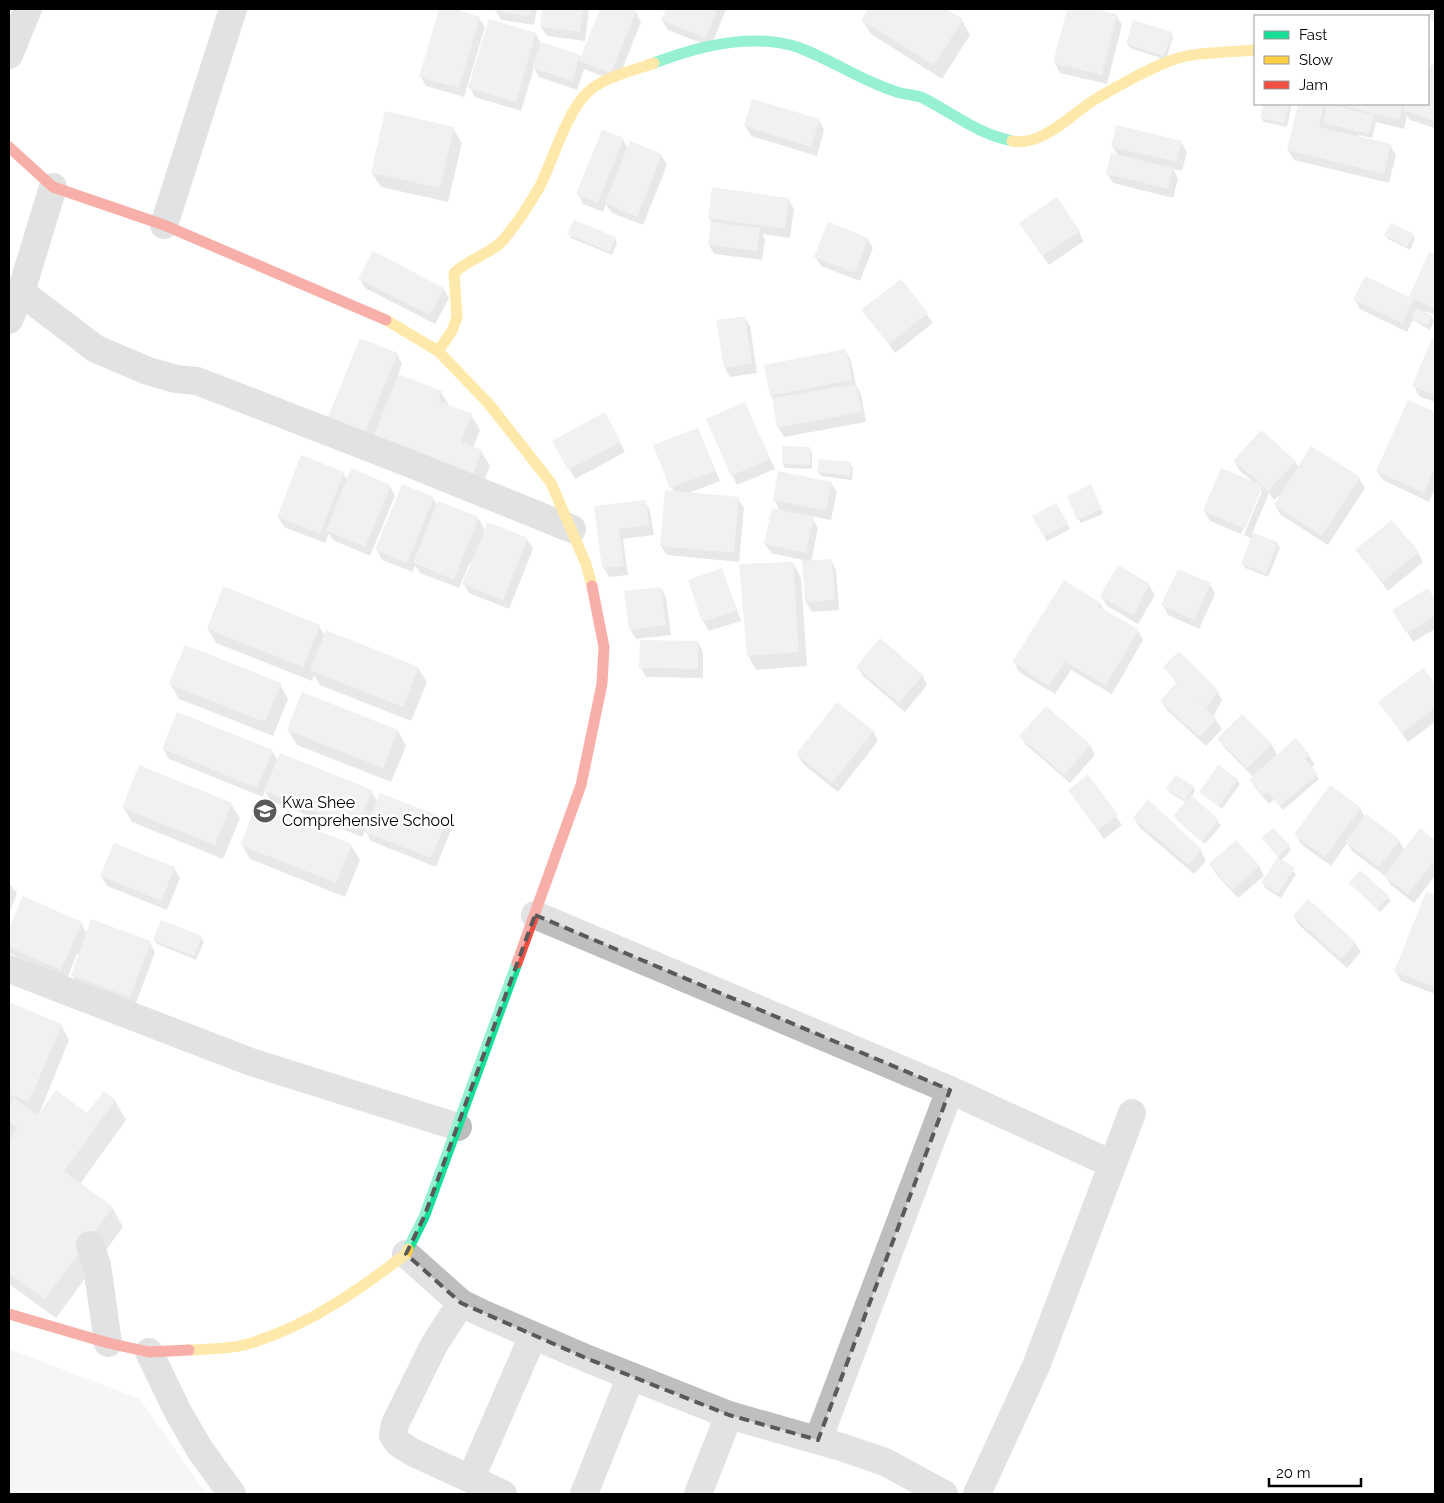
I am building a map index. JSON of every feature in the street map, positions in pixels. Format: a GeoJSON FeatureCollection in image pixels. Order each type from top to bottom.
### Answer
{"type":"FeatureCollection","features":[{"type":"Feature","properties":{"kind":"street"},"geometry":{"type":"LineString","coordinates":[[9,55],[28,9]]}},
{"type":"Feature","properties":{"kind":"street"},"geometry":{"type":"LineString","coordinates":[[164,225],[233,9]]}},
{"type":"Feature","properties":{"kind":"street"},"geometry":{"type":"LineString","coordinates":[[438,350],[454,329],[458,319],[453,279],[454,273],[461,266],[502,242],[514,226],[539,187],[575,109],[586,94],[600,84],[659,61],[740,41],[782,43],[799,48],[878,85],[899,93],[921,97],[968,126],[990,136],[1021,143],[1038,138],[1095,100],[1156,68],[1186,56],[1254,50]]}},
{"type":"Feature","properties":{"kind":"street"},"geometry":{"type":"LineString","coordinates":[[9,147],[53,187],[164,225],[394,324],[438,350],[489,404],[528,451],[550,484],[572,529],[586,564],[597,604],[604,647],[602,684],[581,785],[458,1127],[424,1217],[406,1254],[347,1297],[313,1317],[256,1342],[210,1349],[149,1352],[108,1343],[9,1314]]}},
{"type":"Feature","properties":{"kind":"street"},"geometry":{"type":"LineString","coordinates":[[9,320],[21,292],[53,187]]}},
{"type":"Feature","properties":{"kind":"street"},"geometry":{"type":"LineString","coordinates":[[21,292],[96,349],[128,364],[167,377],[197,381],[572,529]]}},
{"type":"Feature","properties":{"kind":"street"},"geometry":{"type":"LineString","coordinates":[[535,915],[950,1090],[1112,1164]]}},
{"type":"Feature","properties":{"kind":"street"},"geometry":{"type":"LineString","coordinates":[[9,969],[252,1062],[458,1127]]}},
{"type":"Feature","properties":{"kind":"street"},"geometry":{"type":"LineString","coordinates":[[818,1440],[950,1090]]}},
{"type":"Feature","properties":{"kind":"street"},"geometry":{"type":"LineString","coordinates":[[977,1494],[1036,1366],[1132,1113]]}},
{"type":"Feature","properties":{"kind":"street"},"geometry":{"type":"LineString","coordinates":[[90,1245],[97,1265],[108,1343]]}},
{"type":"Feature","properties":{"kind":"street"},"geometry":{"type":"LineString","coordinates":[[406,1254],[461,1303],[533,1336],[729,1415],[818,1440],[885,1462],[944,1494]]}},
{"type":"Feature","properties":{"kind":"street"},"geometry":{"type":"LineString","coordinates":[[461,1303],[434,1345],[395,1424],[393,1435],[398,1443],[412,1452],[503,1494]]}},
{"type":"Feature","properties":{"kind":"street"},"geometry":{"type":"LineString","coordinates":[[471,1478],[533,1336]]}},
{"type":"Feature","properties":{"kind":"street"},"geometry":{"type":"LineString","coordinates":[[149,1352],[178,1412],[200,1450],[232,1494]]}},
{"type":"Feature","properties":{"kind":"street"},"geometry":{"type":"LineString","coordinates":[[584,1494],[631,1376]]}},
{"type":"Feature","properties":{"kind":"street"},"geometry":{"type":"LineString","coordinates":[[698,1494],[729,1415]]}},
{"type":"Feature","properties":{"kind":"highlighted area"},"geometry":{"type":"Polygon","coordinates":[[[535,915],[950,1090],[818,1440],[729,1415],[588,1359],[461,1303],[434,1281],[406,1254],[424,1217],[535,915]]]}},
{"type":"Feature","properties":{"kind":"shaded area"},"geometry":{"type":"Polygon","coordinates":[[[9,1349],[140,1399],[206,1494],[9,1494],[9,1349]]]}},
{"type":"Feature","properties":{"kind":"building"},"geometry":{"type":"Polygon","coordinates":[[[439,9],[455,9],[480,17],[459,88],[419,77],[439,9]]]}},
{"type":"Feature","properties":{"kind":"building"},"geometry":{"type":"Polygon","coordinates":[[[494,9],[530,9],[529,16],[494,11],[494,9]]]}},
{"type":"Feature","properties":{"kind":"building"},"geometry":{"type":"Polygon","coordinates":[[[542,9],[583,9],[580,32],[540,27],[542,9]]]}},
{"type":"Feature","properties":{"kind":"building"},"geometry":{"type":"Polygon","coordinates":[[[600,9],[631,9],[636,11],[611,73],[579,61],[600,9]]]}},
{"type":"Feature","properties":{"kind":"building"},"geometry":{"type":"Polygon","coordinates":[[[666,9],[717,9],[706,38],[661,20],[666,9]]]}},
{"type":"Feature","properties":{"kind":"building"},"geometry":{"type":"Polygon","coordinates":[[[868,9],[946,9],[963,19],[934,65],[861,20],[868,9]]]}},
{"type":"Feature","properties":{"kind":"building"},"geometry":{"type":"Polygon","coordinates":[[[1067,9],[1095,9],[1117,14],[1102,75],[1053,63],[1067,9]]]}},
{"type":"Feature","properties":{"kind":"building"},"geometry":{"type":"Polygon","coordinates":[[[1431,9],[1435,9],[1435,19],[1429,17],[1431,9]]]}},
{"type":"Feature","properties":{"kind":"building"},"geometry":{"type":"Polygon","coordinates":[[[489,19],[536,33],[516,102],[468,88],[489,19]]]}},
{"type":"Feature","properties":{"kind":"building"},"geometry":{"type":"Polygon","coordinates":[[[1133,20],[1172,32],[1164,56],[1126,44],[1133,20]]]}},
{"type":"Feature","properties":{"kind":"building"},"geometry":{"type":"Polygon","coordinates":[[[541,42],[580,55],[572,81],[532,68],[541,42]]]}},
{"type":"Feature","properties":{"kind":"building"},"geometry":{"type":"Polygon","coordinates":[[[1431,64],[1435,65],[1435,121],[1403,110],[1405,105],[1429,105],[1429,71],[1431,64]]]}},
{"type":"Feature","properties":{"kind":"building"},"geometry":{"type":"Polygon","coordinates":[[[752,99],[820,119],[811,147],[744,126],[752,99]]]}},
{"type":"Feature","properties":{"kind":"building"},"geometry":{"type":"Polygon","coordinates":[[[1263,105],[1289,105],[1284,123],[1260,118],[1263,105]]]}},
{"type":"Feature","properties":{"kind":"building"},"geometry":{"type":"Polygon","coordinates":[[[1298,105],[1324,105],[1319,127],[1391,144],[1384,174],[1287,150],[1298,105]]]}},
{"type":"Feature","properties":{"kind":"building"},"geometry":{"type":"Polygon","coordinates":[[[1327,105],[1374,115],[1369,134],[1323,123],[1327,105]]]}},
{"type":"Feature","properties":{"kind":"building"},"geometry":{"type":"Polygon","coordinates":[[[1340,105],[1403,105],[1399,120],[1340,105]]]}},
{"type":"Feature","properties":{"kind":"building"},"geometry":{"type":"Polygon","coordinates":[[[385,111],[454,127],[440,188],[371,173],[385,111]]]}},
{"type":"Feature","properties":{"kind":"building"},"geometry":{"type":"Polygon","coordinates":[[[1116,125],[1182,141],[1177,162],[1111,147],[1116,125]]]}},
{"type":"Feature","properties":{"kind":"building"},"geometry":{"type":"Polygon","coordinates":[[[602,130],[624,138],[598,203],[576,194],[602,130]]]}},
{"type":"Feature","properties":{"kind":"building"},"geometry":{"type":"Polygon","coordinates":[[[630,141],[662,154],[637,217],[605,203],[630,141]]]}},
{"type":"Feature","properties":{"kind":"building"},"geometry":{"type":"Polygon","coordinates":[[[1111,153],[1173,168],[1168,189],[1106,174],[1111,153]]]}},
{"type":"Feature","properties":{"kind":"building"},"geometry":{"type":"Polygon","coordinates":[[[712,187],[789,198],[785,229],[708,218],[712,187]]]}},
{"type":"Feature","properties":{"kind":"building"},"geometry":{"type":"Polygon","coordinates":[[[1057,197],[1080,231],[1042,256],[1019,223],[1057,197]]]}},
{"type":"Feature","properties":{"kind":"building"},"geometry":{"type":"Polygon","coordinates":[[[574,220],[616,237],[610,252],[567,234],[574,220]]]}},
{"type":"Feature","properties":{"kind":"building"},"geometry":{"type":"Polygon","coordinates":[[[711,222],[760,228],[757,251],[708,245],[711,222]]]}},
{"type":"Feature","properties":{"kind":"building"},"geometry":{"type":"Polygon","coordinates":[[[828,222],[868,238],[855,273],[814,257],[828,222]]]}},
{"type":"Feature","properties":{"kind":"building"},"geometry":{"type":"Polygon","coordinates":[[[1391,223],[1414,234],[1407,247],[1384,235],[1391,223]]]}},
{"type":"Feature","properties":{"kind":"building"},"geometry":{"type":"Polygon","coordinates":[[[373,251],[444,288],[430,315],[358,279],[373,251]]]}},
{"type":"Feature","properties":{"kind":"building"},"geometry":{"type":"Polygon","coordinates":[[[1429,252],[1435,255],[1435,309],[1414,299],[1402,323],[1353,300],[1365,276],[1409,297],[1429,252]]]}},
{"type":"Feature","properties":{"kind":"building"},"geometry":{"type":"Polygon","coordinates":[[[901,279],[928,313],[889,344],[861,310],[901,279]]]}},
{"type":"Feature","properties":{"kind":"building"},"geometry":{"type":"Polygon","coordinates":[[[1416,308],[1433,316],[1427,326],[1411,318],[1416,308]]]}},
{"type":"Feature","properties":{"kind":"building"},"geometry":{"type":"Polygon","coordinates":[[[745,316],[752,364],[724,368],[716,320],[745,316]]]}},
{"type":"Feature","properties":{"kind":"building"},"geometry":{"type":"Polygon","coordinates":[[[360,338],[398,353],[363,437],[326,422],[360,338]]]}},
{"type":"Feature","properties":{"kind":"building"},"geometry":{"type":"Polygon","coordinates":[[[1432,338],[1435,339],[1435,395],[1412,386],[1432,338]]]}},
{"type":"Feature","properties":{"kind":"building"},"geometry":{"type":"Polygon","coordinates":[[[846,349],[852,380],[770,396],[764,365],[846,349]]]}},
{"type":"Feature","properties":{"kind":"building"},"geometry":{"type":"Polygon","coordinates":[[[398,374],[442,391],[438,401],[472,414],[461,442],[482,450],[473,474],[374,435],[398,374]]]}},
{"type":"Feature","properties":{"kind":"building"},"geometry":{"type":"Polygon","coordinates":[[[856,384],[862,412],[777,428],[772,398],[856,384]]]}},
{"type":"Feature","properties":{"kind":"building"},"geometry":{"type":"Polygon","coordinates":[[[1408,400],[1435,412],[1435,468],[1424,493],[1376,471],[1408,400]]]}},
{"type":"Feature","properties":{"kind":"building"},"geometry":{"type":"Polygon","coordinates":[[[745,402],[770,459],[731,476],[706,419],[745,402]]]}},
{"type":"Feature","properties":{"kind":"building"},"geometry":{"type":"Polygon","coordinates":[[[605,412],[621,442],[568,470],[552,441],[605,412]]]}},
{"type":"Feature","properties":{"kind":"building"},"geometry":{"type":"Polygon","coordinates":[[[698,428],[715,471],[670,488],[653,445],[698,428]]]}},
{"type":"Feature","properties":{"kind":"building"},"geometry":{"type":"Polygon","coordinates":[[[1261,430],[1296,461],[1267,492],[1263,485],[1233,461],[1261,430]]]}},
{"type":"Feature","properties":{"kind":"building"},"geometry":{"type":"Polygon","coordinates":[[[782,446],[810,447],[810,465],[782,464],[782,446]]]}},
{"type":"Feature","properties":{"kind":"building"},"geometry":{"type":"Polygon","coordinates":[[[1311,446],[1360,477],[1322,536],[1274,505],[1311,446]]]}},
{"type":"Feature","properties":{"kind":"building"},"geometry":{"type":"Polygon","coordinates":[[[301,455],[344,472],[320,534],[277,517],[301,455]]]}},
{"type":"Feature","properties":{"kind":"building"},"geometry":{"type":"Polygon","coordinates":[[[819,459],[851,462],[850,476],[817,472],[819,459]]]}},
{"type":"Feature","properties":{"kind":"building"},"geometry":{"type":"Polygon","coordinates":[[[351,468],[391,485],[365,547],[326,530],[351,468]]]}},
{"type":"Feature","properties":{"kind":"building"},"geometry":{"type":"Polygon","coordinates":[[[1221,468],[1263,485],[1245,529],[1203,511],[1221,468]]]}},
{"type":"Feature","properties":{"kind":"building"},"geometry":{"type":"Polygon","coordinates":[[[778,471],[832,482],[826,511],[773,500],[778,471]]]}},
{"type":"Feature","properties":{"kind":"building"},"geometry":{"type":"Polygon","coordinates":[[[402,484],[434,497],[407,563],[375,550],[402,484]]]}},
{"type":"Feature","properties":{"kind":"building"},"geometry":{"type":"Polygon","coordinates":[[[1091,484],[1102,509],[1077,520],[1067,496],[1091,484]]]}},
{"type":"Feature","properties":{"kind":"building"},"geometry":{"type":"Polygon","coordinates":[[[665,490],[739,497],[734,553],[660,546],[665,490]]]}},
{"type":"Feature","properties":{"kind":"building"},"geometry":{"type":"Polygon","coordinates":[[[646,500],[649,525],[619,529],[624,566],[602,568],[594,506],[646,500]]]}},
{"type":"Feature","properties":{"kind":"building"},"geometry":{"type":"Polygon","coordinates":[[[438,501],[479,517],[454,580],[413,563],[438,501]]]}},
{"type":"Feature","properties":{"kind":"building"},"geometry":{"type":"Polygon","coordinates":[[[1056,503],[1068,524],[1044,537],[1032,516],[1056,503]]]}},
{"type":"Feature","properties":{"kind":"building"},"geometry":{"type":"Polygon","coordinates":[[[772,508],[814,517],[806,553],[764,544],[772,508]]]}},
{"type":"Feature","properties":{"kind":"building"},"geometry":{"type":"Polygon","coordinates":[[[1392,520],[1419,552],[1382,582],[1355,550],[1392,520]]]}},
{"type":"Feature","properties":{"kind":"building"},"geometry":{"type":"Polygon","coordinates":[[[488,522],[528,538],[503,600],[462,584],[488,522]]]}},
{"type":"Feature","properties":{"kind":"building"},"geometry":{"type":"Polygon","coordinates":[[[1253,533],[1278,542],[1266,573],[1241,564],[1253,533]]]}},
{"type":"Feature","properties":{"kind":"building"},"geometry":{"type":"Polygon","coordinates":[[[832,559],[835,600],[805,602],[802,561],[832,559]]]}},
{"type":"Feature","properties":{"kind":"building"},"geometry":{"type":"Polygon","coordinates":[[[793,562],[799,652],[747,656],[739,564],[793,562]]]}},
{"type":"Feature","properties":{"kind":"building"},"geometry":{"type":"Polygon","coordinates":[[[1118,565],[1150,584],[1133,615],[1100,596],[1118,565]]]}},
{"type":"Feature","properties":{"kind":"building"},"geometry":{"type":"Polygon","coordinates":[[[722,568],[737,611],[702,622],[688,580],[722,568]]]}},
{"type":"Feature","properties":{"kind":"building"},"geometry":{"type":"Polygon","coordinates":[[[1178,569],[1211,583],[1194,620],[1161,605],[1178,569]]]}},
{"type":"Feature","properties":{"kind":"building"},"geometry":{"type":"Polygon","coordinates":[[[1064,580],[1102,604],[1098,606],[1139,630],[1106,685],[1065,662],[1049,686],[1012,662],[1064,580]]]}},
{"type":"Feature","properties":{"kind":"building"},"geometry":{"type":"Polygon","coordinates":[[[223,586],[320,625],[303,667],[207,629],[223,586]]]}},
{"type":"Feature","properties":{"kind":"building"},"geometry":{"type":"Polygon","coordinates":[[[661,587],[666,625],[629,630],[624,591],[661,587]]]}},
{"type":"Feature","properties":{"kind":"building"},"geometry":{"type":"Polygon","coordinates":[[[1428,588],[1435,600],[1435,616],[1406,633],[1392,610],[1428,588]]]}},
{"type":"Feature","properties":{"kind":"building"},"geometry":{"type":"Polygon","coordinates":[[[326,630],[419,667],[403,707],[310,670],[326,630]]]}},
{"type":"Feature","properties":{"kind":"building"},"geometry":{"type":"Polygon","coordinates":[[[880,638],[923,675],[899,703],[856,667],[880,638]]]}},
{"type":"Feature","properties":{"kind":"building"},"geometry":{"type":"Polygon","coordinates":[[[640,640],[698,641],[698,669],[639,668],[640,640]]]}},
{"type":"Feature","properties":{"kind":"building"},"geometry":{"type":"Polygon","coordinates":[[[185,645],[281,683],[265,722],[169,684],[185,645]]]}},
{"type":"Feature","properties":{"kind":"building"},"geometry":{"type":"Polygon","coordinates":[[[1179,651],[1218,690],[1207,708],[1192,696],[1217,719],[1200,737],[1160,701],[1177,682],[1163,667],[1179,651]]]}},
{"type":"Feature","properties":{"kind":"building"},"geometry":{"type":"Polygon","coordinates":[[[1423,668],[1435,684],[1435,708],[1402,733],[1378,702],[1423,668]]]}},
{"type":"Feature","properties":{"kind":"building"},"geometry":{"type":"Polygon","coordinates":[[[302,692],[398,730],[383,768],[287,730],[302,692]]]}},
{"type":"Feature","properties":{"kind":"building"},"geometry":{"type":"Polygon","coordinates":[[[837,702],[874,731],[832,783],[796,754],[837,702]]]}},
{"type":"Feature","properties":{"kind":"building"},"geometry":{"type":"Polygon","coordinates":[[[1046,706],[1091,745],[1064,775],[1019,736],[1046,706]]]}},
{"type":"Feature","properties":{"kind":"building"},"geometry":{"type":"Polygon","coordinates":[[[177,712],[273,750],[257,788],[162,749],[177,712]]]}},
{"type":"Feature","properties":{"kind":"building"},"geometry":{"type":"Polygon","coordinates":[[[1242,714],[1272,744],[1247,768],[1217,739],[1242,714]]]}},
{"type":"Feature","properties":{"kind":"building"},"geometry":{"type":"Polygon","coordinates":[[[1296,738],[1310,755],[1305,759],[1318,774],[1280,806],[1267,792],[1263,796],[1249,779],[1296,738]]]}},
{"type":"Feature","properties":{"kind":"building"},"geometry":{"type":"Polygon","coordinates":[[[280,753],[372,790],[357,828],[264,791],[280,753]]]}},
{"type":"Feature","properties":{"kind":"building"},"geometry":{"type":"Polygon","coordinates":[[[139,765],[232,803],[215,845],[122,808],[139,765]]]}},
{"type":"Feature","properties":{"kind":"building"},"geometry":{"type":"Polygon","coordinates":[[[1218,765],[1238,779],[1219,806],[1199,792],[1218,765]]]}},
{"type":"Feature","properties":{"kind":"building"},"geometry":{"type":"Polygon","coordinates":[[[1088,774],[1118,815],[1098,830],[1068,790],[1088,774]]]}},
{"type":"Feature","properties":{"kind":"building"},"geometry":{"type":"Polygon","coordinates":[[[1175,775],[1194,786],[1185,800],[1166,789],[1175,775]]]}},
{"type":"Feature","properties":{"kind":"building"},"geometry":{"type":"Polygon","coordinates":[[[1330,785],[1361,808],[1325,857],[1294,835],[1330,785]]]}},
{"type":"Feature","properties":{"kind":"building"},"geometry":{"type":"Polygon","coordinates":[[[380,793],[447,819],[431,858],[364,832],[380,793]]]}},
{"type":"Feature","properties":{"kind":"building"},"geometry":{"type":"Polygon","coordinates":[[[1191,795],[1219,820],[1202,841],[1173,816],[1191,795]]]}},
{"type":"Feature","properties":{"kind":"building"},"geometry":{"type":"Polygon","coordinates":[[[1148,799],[1202,850],[1189,865],[1133,818],[1148,799]]]}},
{"type":"Feature","properties":{"kind":"building"},"geometry":{"type":"Polygon","coordinates":[[[256,806],[352,844],[336,883],[240,845],[256,806]]]}},
{"type":"Feature","properties":{"kind":"building"},"geometry":{"type":"Polygon","coordinates":[[[1366,814],[1400,840],[1379,867],[1345,842],[1366,814]]]}},
{"type":"Feature","properties":{"kind":"building"},"geometry":{"type":"Polygon","coordinates":[[[1273,828],[1290,845],[1278,857],[1261,838],[1273,828]]]}},
{"type":"Feature","properties":{"kind":"building"},"geometry":{"type":"Polygon","coordinates":[[[1420,828],[1435,840],[1435,860],[1408,894],[1384,876],[1420,828]]]}},
{"type":"Feature","properties":{"kind":"building"},"geometry":{"type":"Polygon","coordinates":[[[1236,840],[1260,866],[1232,890],[1209,864],[1236,840]]]}},
{"type":"Feature","properties":{"kind":"building"},"geometry":{"type":"Polygon","coordinates":[[[114,843],[175,867],[161,901],[100,876],[114,843]]]}},
{"type":"Feature","properties":{"kind":"building"},"geometry":{"type":"Polygon","coordinates":[[[1278,857],[1295,868],[1278,894],[1261,883],[1278,857]]]}},
{"type":"Feature","properties":{"kind":"building"},"geometry":{"type":"Polygon","coordinates":[[[1360,870],[1389,896],[1377,909],[1349,883],[1360,870]]]}},
{"type":"Feature","properties":{"kind":"building"},"geometry":{"type":"Polygon","coordinates":[[[1426,892],[1435,895],[1435,987],[1394,972],[1426,892]]]}},
{"type":"Feature","properties":{"kind":"building"},"geometry":{"type":"Polygon","coordinates":[[[23,896],[82,922],[61,970],[9,947],[9,929],[23,896]]]}},
{"type":"Feature","properties":{"kind":"building"},"geometry":{"type":"Polygon","coordinates":[[[1308,899],[1356,942],[1341,959],[1293,916],[1308,899]]]}},
{"type":"Feature","properties":{"kind":"building"},"geometry":{"type":"Polygon","coordinates":[[[91,919],[151,941],[130,997],[71,975],[91,919]]]}},
{"type":"Feature","properties":{"kind":"building"},"geometry":{"type":"Polygon","coordinates":[[[161,920],[202,936],[194,956],[153,940],[161,920]]]}},
{"type":"Feature","properties":{"kind":"building"},"geometry":{"type":"Polygon","coordinates":[[[9,1002],[62,1024],[29,1102],[9,1094],[9,1002]]]}},
{"type":"Feature","properties":{"kind":"building"},"geometry":{"type":"Polygon","coordinates":[[[56,1090],[87,1113],[104,1091],[116,1100],[64,1171],[113,1207],[45,1299],[9,1273],[9,1141],[18,1128],[9,1121],[9,1106],[14,1098],[38,1115],[56,1090]]]}},
{"type":"Feature","properties":{"kind":"traffic: fast"},"geometry":{"type":"LineString","coordinates":[[654,63],[689,51],[726,43],[745,41],[782,43],[810,52],[888,89],[923,98],[976,128],[1012,141]]}},
{"type":"Feature","properties":{"kind":"traffic: fast"},"geometry":{"type":"LineString","coordinates":[[408,1249],[424,1217],[517,963]]}},
{"type":"Feature","properties":{"kind":"traffic: slow"},"geometry":{"type":"LineString","coordinates":[[1012,141],[1023,142],[1045,135],[1094,100],[1165,63],[1187,56],[1254,50]]}},
{"type":"Feature","properties":{"kind":"traffic: slow"},"geometry":{"type":"LineString","coordinates":[[438,351],[452,331],[457,317],[454,273],[499,244],[514,226],[540,186],[566,125],[579,103],[586,94],[600,83],[654,63]]}},
{"type":"Feature","properties":{"kind":"traffic: slow"},"geometry":{"type":"LineString","coordinates":[[386,320],[438,351],[489,404],[551,483],[586,564],[592,586]]}},
{"type":"Feature","properties":{"kind":"traffic: slow"},"geometry":{"type":"LineString","coordinates":[[189,1350],[241,1346],[297,1325],[335,1304],[371,1280],[406,1254],[408,1249]]}},
{"type":"Feature","properties":{"kind":"traffic: jam"},"geometry":{"type":"LineString","coordinates":[[9,147],[53,187],[164,225],[386,320]]}},
{"type":"Feature","properties":{"kind":"traffic: jam"},"geometry":{"type":"LineString","coordinates":[[517,963],[581,785],[602,684],[604,647],[592,586]]}},
{"type":"Feature","properties":{"kind":"traffic: jam"},"geometry":{"type":"LineString","coordinates":[[9,1314],[108,1343],[149,1352],[189,1350]]}},
{"type":"Feature","properties":{"kind":"place","name":"Kwa Shee Comprehensive School"},"geometry":{"type":"Point","coordinates":[265,811]}}]}
